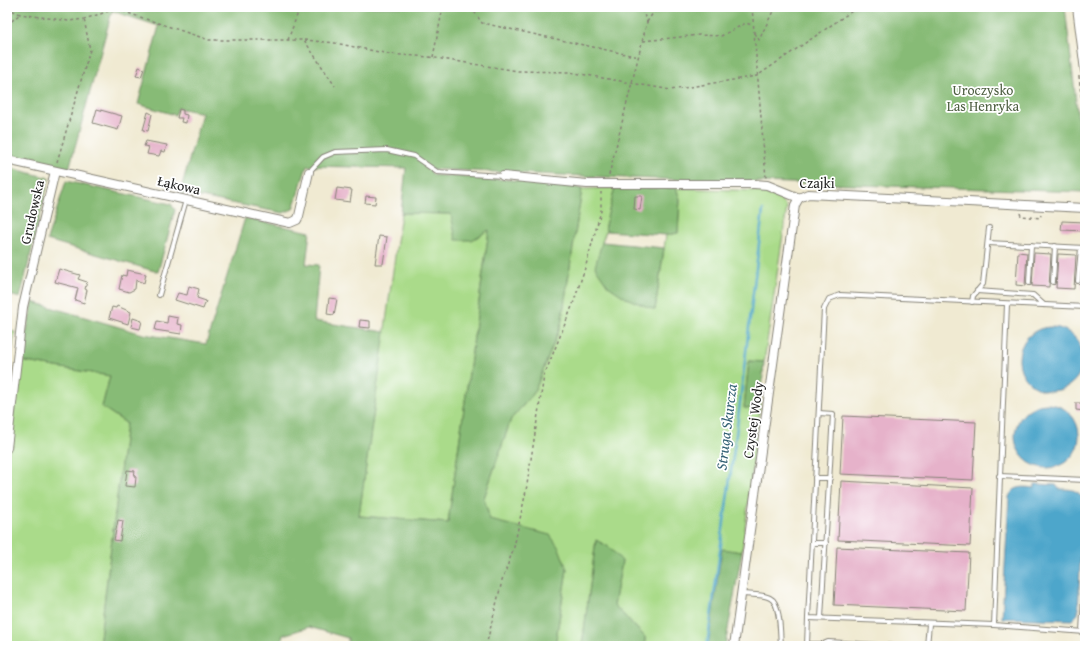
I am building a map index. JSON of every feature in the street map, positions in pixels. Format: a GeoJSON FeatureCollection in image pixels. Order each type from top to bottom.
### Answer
{"type":"FeatureCollection","features":[{"type":"Feature","properties":{"kind":"street"},"geometry":{"type":"LineString","coordinates":[[1077,7],[1085,71]]}},
{"type":"Feature","properties":{"kind":"street","name":"Łąkowa"},"geometry":{"type":"LineString","coordinates":[[7,160],[290,224],[297,220],[299,216],[309,172]]}},
{"type":"Feature","properties":{"kind":"street","name":"Grudowska"},"geometry":{"type":"LineString","coordinates":[[7,448],[11,372],[22,307],[55,171]]}},
{"type":"Feature","properties":{"kind":"street","name":"Czajki"},"geometry":{"type":"LineString","coordinates":[[503,176],[604,184],[702,183],[767,185],[798,198],[808,194],[1085,208]]}},
{"type":"Feature","properties":{"kind":"street","name":"Czystej Wody"},"geometry":{"type":"LineString","coordinates":[[734,646],[795,205],[798,198]]}},
{"type":"Feature","properties":{"kind":"lane"},"geometry":{"type":"LineString","coordinates":[[309,172],[323,157],[335,152],[387,150],[414,156],[437,172],[503,176]]}},
{"type":"Feature","properties":{"kind":"lane"},"geometry":{"type":"LineString","coordinates":[[159,295],[186,200]]}},
{"type":"Feature","properties":{"kind":"lane"},"geometry":{"type":"LineString","coordinates":[[972,302],[977,291],[983,284],[989,228]]}},
{"type":"Feature","properties":{"kind":"lane"},"geometry":{"type":"LineString","coordinates":[[988,243],[1083,248],[1078,281]]}},
{"type":"Feature","properties":{"kind":"lane"},"geometry":{"type":"LineString","coordinates":[[1029,283],[1031,245]]}},
{"type":"Feature","properties":{"kind":"lane"},"geometry":{"type":"LineString","coordinates":[[1053,282],[1055,246]]}},
{"type":"Feature","properties":{"kind":"lane"},"geometry":{"type":"LineString","coordinates":[[977,291],[1033,295],[1044,305]]}},
{"type":"Feature","properties":{"kind":"lane"},"geometry":{"type":"LineString","coordinates":[[894,646],[828,642],[823,645],[807,645],[824,309],[829,299],[840,295],[1085,307]]}},
{"type":"Feature","properties":{"kind":"lane"},"geometry":{"type":"LineString","coordinates":[[994,625],[1007,304]]}},
{"type":"Feature","properties":{"kind":"lane"},"geometry":{"type":"LineString","coordinates":[[819,413],[833,414],[821,618]]}},
{"type":"Feature","properties":{"kind":"lane"},"geometry":{"type":"LineString","coordinates":[[999,476],[1085,480]]}},
{"type":"Feature","properties":{"kind":"lane"},"geometry":{"type":"LineString","coordinates":[[816,478],[830,478]]}},
{"type":"Feature","properties":{"kind":"lane"},"geometry":{"type":"LineString","coordinates":[[812,543],[826,543]]}},
{"type":"Feature","properties":{"kind":"lane"},"geometry":{"type":"LineString","coordinates":[[808,618],[929,624],[994,625],[1084,632],[1085,576]]}},
{"type":"Feature","properties":{"kind":"lane"},"geometry":{"type":"LineString","coordinates":[[742,594],[769,597],[774,600],[778,609],[781,646]]}},
{"type":"Feature","properties":{"kind":"lane"},"geometry":{"type":"LineString","coordinates":[[927,646],[929,624]]}},
{"type":"Feature","properties":{"kind":"path"},"geometry":{"type":"LineString","coordinates":[[288,40],[300,7]]}},
{"type":"Feature","properties":{"kind":"path"},"geometry":{"type":"LineString","coordinates":[[432,57],[443,7]]}},
{"type":"Feature","properties":{"kind":"path"},"geometry":{"type":"LineString","coordinates":[[471,7],[482,23],[638,57]]}},
{"type":"Feature","properties":{"kind":"path"},"geometry":{"type":"LineString","coordinates":[[641,7],[647,22]]}},
{"type":"Feature","properties":{"kind":"path"},"geometry":{"type":"LineString","coordinates":[[486,646],[502,581],[514,547],[526,491],[544,376],[574,304],[586,265],[601,212],[604,184],[647,22],[657,7]]}},
{"type":"Feature","properties":{"kind":"path"},"geometry":{"type":"LineString","coordinates":[[752,7],[767,185]]}},
{"type":"Feature","properties":{"kind":"path"},"geometry":{"type":"LineString","coordinates":[[754,32],[759,40],[775,7]]}},
{"type":"Feature","properties":{"kind":"path"},"geometry":{"type":"LineString","coordinates":[[7,8],[20,14],[69,21],[84,19],[116,8],[209,40],[304,40],[335,43],[389,54],[432,57],[518,71],[569,72],[671,90],[757,76],[852,11],[868,7]]}},
{"type":"Feature","properties":{"kind":"path"},"geometry":{"type":"LineString","coordinates":[[7,26],[20,14]]}},
{"type":"Feature","properties":{"kind":"path"},"geometry":{"type":"LineString","coordinates":[[55,171],[90,50],[84,19]]}},
{"type":"Feature","properties":{"kind":"path"},"geometry":{"type":"LineString","coordinates":[[643,41],[699,35],[721,36],[746,23],[754,26]]}},
{"type":"Feature","properties":{"kind":"path"},"geometry":{"type":"LineString","coordinates":[[304,40],[335,86]]}},
{"type":"Feature","properties":{"kind":"path"},"geometry":{"type":"LineString","coordinates":[[1019,211],[1021,216],[1040,218],[1041,210]]}},
{"type":"Feature","properties":{"kind":"green space","name":"Uroczysko Las Henryka"},"geometry":{"type":"Polygon","coordinates":[[[7,7],[1065,7],[1085,179],[1085,192],[628,178],[429,169],[433,175],[558,183],[582,189],[561,325],[534,393],[511,419],[484,498],[490,520],[550,535],[559,548],[567,569],[555,646],[348,646],[348,638],[309,627],[283,635],[281,646],[99,646],[126,423],[102,407],[110,376],[20,361],[33,302],[143,334],[206,344],[245,218],[310,232],[306,264],[319,265],[314,321],[385,332],[359,516],[448,523],[489,230],[472,240],[456,240],[451,214],[401,213],[406,168],[307,166],[293,209],[283,213],[180,193],[202,113],[178,108],[175,115],[138,104],[159,26],[112,11],[69,169],[7,154],[7,7]]]}},
{"type":"Feature","properties":{"kind":"green space"},"geometry":{"type":"Polygon","coordinates":[[[7,167],[49,178],[20,298],[7,294],[7,167]]]}},
{"type":"Feature","properties":{"kind":"green space"},"geometry":{"type":"Polygon","coordinates":[[[66,181],[171,204],[175,210],[158,272],[47,240],[66,181]]]}},
{"type":"Feature","properties":{"kind":"green space"},"geometry":{"type":"Polygon","coordinates":[[[615,188],[605,225],[606,231],[602,242],[655,310],[666,235],[678,233],[680,199],[676,188],[760,191],[779,198],[787,207],[764,362],[749,361],[744,407],[760,409],[742,552],[722,550],[708,646],[645,646],[645,637],[614,605],[622,561],[596,540],[582,646],[555,646],[567,569],[514,528],[490,520],[484,498],[511,419],[534,393],[561,325],[582,189],[615,188]]]}},
{"type":"Feature","properties":{"kind":"green space"},"geometry":{"type":"Polygon","coordinates":[[[615,188],[676,188],[680,199],[678,233],[666,235],[606,231],[605,225],[615,188]]]}},
{"type":"Feature","properties":{"kind":"green space"},"geometry":{"type":"Polygon","coordinates":[[[401,213],[451,214],[489,230],[448,523],[359,516],[401,213]]]}},
{"type":"Feature","properties":{"kind":"green space"},"geometry":{"type":"Polygon","coordinates":[[[602,242],[664,248],[655,310],[626,298],[608,286],[595,267],[602,242]]]}},
{"type":"Feature","properties":{"kind":"green space"},"geometry":{"type":"Polygon","coordinates":[[[7,330],[15,332],[10,365],[7,364],[7,330]]]}},
{"type":"Feature","properties":{"kind":"green space"},"geometry":{"type":"Polygon","coordinates":[[[20,361],[110,376],[102,407],[126,423],[99,646],[7,645],[7,466],[20,361]]]}},
{"type":"Feature","properties":{"kind":"green space"},"geometry":{"type":"Polygon","coordinates":[[[749,361],[764,362],[760,409],[744,408],[749,361]]]}},
{"type":"Feature","properties":{"kind":"green space"},"geometry":{"type":"Polygon","coordinates":[[[596,540],[609,547],[622,561],[614,605],[645,637],[645,646],[582,646],[596,540]]]}},
{"type":"Feature","properties":{"kind":"green space"},"geometry":{"type":"Polygon","coordinates":[[[722,549],[742,552],[725,646],[708,646],[722,549]]]}},
{"type":"Feature","properties":{"kind":"water"},"geometry":{"type":"Polygon","coordinates":[[[1051,327],[1063,329],[1074,336],[1081,347],[1083,359],[1081,371],[1074,382],[1063,389],[1051,391],[1039,389],[1028,382],[1021,371],[1019,359],[1021,347],[1028,336],[1039,329],[1051,327]]]}},
{"type":"Feature","properties":{"kind":"water"},"geometry":{"type":"Polygon","coordinates":[[[1047,404],[1059,406],[1070,413],[1077,424],[1079,436],[1077,448],[1070,459],[1059,466],[1047,468],[1035,466],[1024,459],[1017,448],[1015,436],[1017,424],[1024,413],[1035,406],[1047,404]]]}},
{"type":"Feature","properties":{"kind":"water"},"geometry":{"type":"Polygon","coordinates":[[[1035,484],[1056,485],[1059,489],[1070,489],[1076,491],[1083,498],[1078,614],[1072,620],[1002,618],[1009,497],[1014,490],[1023,487],[1035,488],[1035,484]]]}},
{"type":"Feature","properties":{"kind":"building"},"geometry":{"type":"Polygon","coordinates":[[[139,67],[144,69],[141,77],[136,76],[139,67]]]}},
{"type":"Feature","properties":{"kind":"building"},"geometry":{"type":"Polygon","coordinates":[[[97,109],[122,116],[118,130],[93,123],[97,109]]]}},
{"type":"Feature","properties":{"kind":"building"},"geometry":{"type":"Polygon","coordinates":[[[179,109],[183,110],[183,114],[187,115],[186,123],[181,122],[182,118],[177,118],[179,109]]]}},
{"type":"Feature","properties":{"kind":"building"},"geometry":{"type":"Polygon","coordinates":[[[148,112],[152,114],[148,131],[143,130],[148,112]]]}},
{"type":"Feature","properties":{"kind":"building"},"geometry":{"type":"Polygon","coordinates":[[[146,141],[167,145],[165,152],[161,151],[159,156],[147,154],[149,147],[144,146],[146,141]]]}},
{"type":"Feature","properties":{"kind":"building"},"geometry":{"type":"Polygon","coordinates":[[[337,188],[352,190],[350,202],[335,200],[337,188]]]}},
{"type":"Feature","properties":{"kind":"building"},"geometry":{"type":"Polygon","coordinates":[[[366,196],[376,197],[375,204],[365,203],[366,196]]]}},
{"type":"Feature","properties":{"kind":"building"},"geometry":{"type":"Polygon","coordinates":[[[635,196],[642,196],[640,210],[634,209],[635,196]]]}},
{"type":"Feature","properties":{"kind":"building"},"geometry":{"type":"Polygon","coordinates":[[[1062,221],[1085,222],[1085,231],[1061,230],[1062,221]]]}},
{"type":"Feature","properties":{"kind":"building"},"geometry":{"type":"Polygon","coordinates":[[[379,236],[387,237],[383,264],[375,264],[379,236]]]}},
{"type":"Feature","properties":{"kind":"building"},"geometry":{"type":"Polygon","coordinates":[[[1018,252],[1027,253],[1025,286],[1016,285],[1018,252]]]}},
{"type":"Feature","properties":{"kind":"building"},"geometry":{"type":"Polygon","coordinates":[[[1034,253],[1051,254],[1049,287],[1032,286],[1034,253]]]}},
{"type":"Feature","properties":{"kind":"building"},"geometry":{"type":"Polygon","coordinates":[[[1058,254],[1076,255],[1074,289],[1056,288],[1058,254]]]}},
{"type":"Feature","properties":{"kind":"building"},"geometry":{"type":"Polygon","coordinates":[[[1083,256],[1085,256],[1085,289],[1082,289],[1083,256]]]}},
{"type":"Feature","properties":{"kind":"building"},"geometry":{"type":"Polygon","coordinates":[[[59,269],[80,275],[78,279],[87,282],[84,303],[75,300],[78,288],[55,282],[59,269]]]}},
{"type":"Feature","properties":{"kind":"building"},"geometry":{"type":"Polygon","coordinates":[[[127,270],[146,274],[144,283],[136,280],[135,289],[129,292],[119,289],[122,275],[126,276],[127,270]]]}},
{"type":"Feature","properties":{"kind":"building"},"geometry":{"type":"Polygon","coordinates":[[[189,286],[199,289],[197,298],[206,301],[203,309],[175,300],[178,293],[187,295],[189,286]]]}},
{"type":"Feature","properties":{"kind":"building"},"geometry":{"type":"Polygon","coordinates":[[[329,298],[337,299],[334,315],[327,314],[329,298]]]}},
{"type":"Feature","properties":{"kind":"building"},"geometry":{"type":"Polygon","coordinates":[[[117,306],[131,312],[128,324],[109,318],[112,307],[116,308],[117,306]]]}},
{"type":"Feature","properties":{"kind":"building"},"geometry":{"type":"Polygon","coordinates":[[[168,316],[178,318],[177,324],[182,325],[181,334],[155,330],[157,321],[167,323],[168,316]]]}},
{"type":"Feature","properties":{"kind":"building"},"geometry":{"type":"Polygon","coordinates":[[[133,318],[142,321],[140,329],[131,327],[133,318]]]}},
{"type":"Feature","properties":{"kind":"building"},"geometry":{"type":"Polygon","coordinates":[[[360,320],[370,321],[370,328],[359,327],[360,320]]]}},
{"type":"Feature","properties":{"kind":"building"},"geometry":{"type":"Polygon","coordinates":[[[1076,403],[1085,403],[1085,411],[1076,410],[1076,403]]]}},
{"type":"Feature","properties":{"kind":"building"},"geometry":{"type":"Polygon","coordinates":[[[843,416],[976,422],[973,480],[840,474],[843,416]]]}},
{"type":"Feature","properties":{"kind":"building"},"geometry":{"type":"Polygon","coordinates":[[[127,470],[135,471],[135,487],[125,486],[127,470]]]}},
{"type":"Feature","properties":{"kind":"building"},"geometry":{"type":"Polygon","coordinates":[[[841,481],[973,488],[970,546],[838,540],[841,481]]]}},
{"type":"Feature","properties":{"kind":"building"},"geometry":{"type":"Polygon","coordinates":[[[118,520],[123,521],[120,541],[114,540],[118,520]]]}},
{"type":"Feature","properties":{"kind":"building"},"geometry":{"type":"Polygon","coordinates":[[[837,547],[969,553],[966,611],[834,605],[837,547]]]}},
{"type":"Feature","properties":{"kind":"waterway","name":"Struga Skurcza"},"geometry":{"type":"LineString","coordinates":[[707,646],[737,427],[763,210]]}}]}
